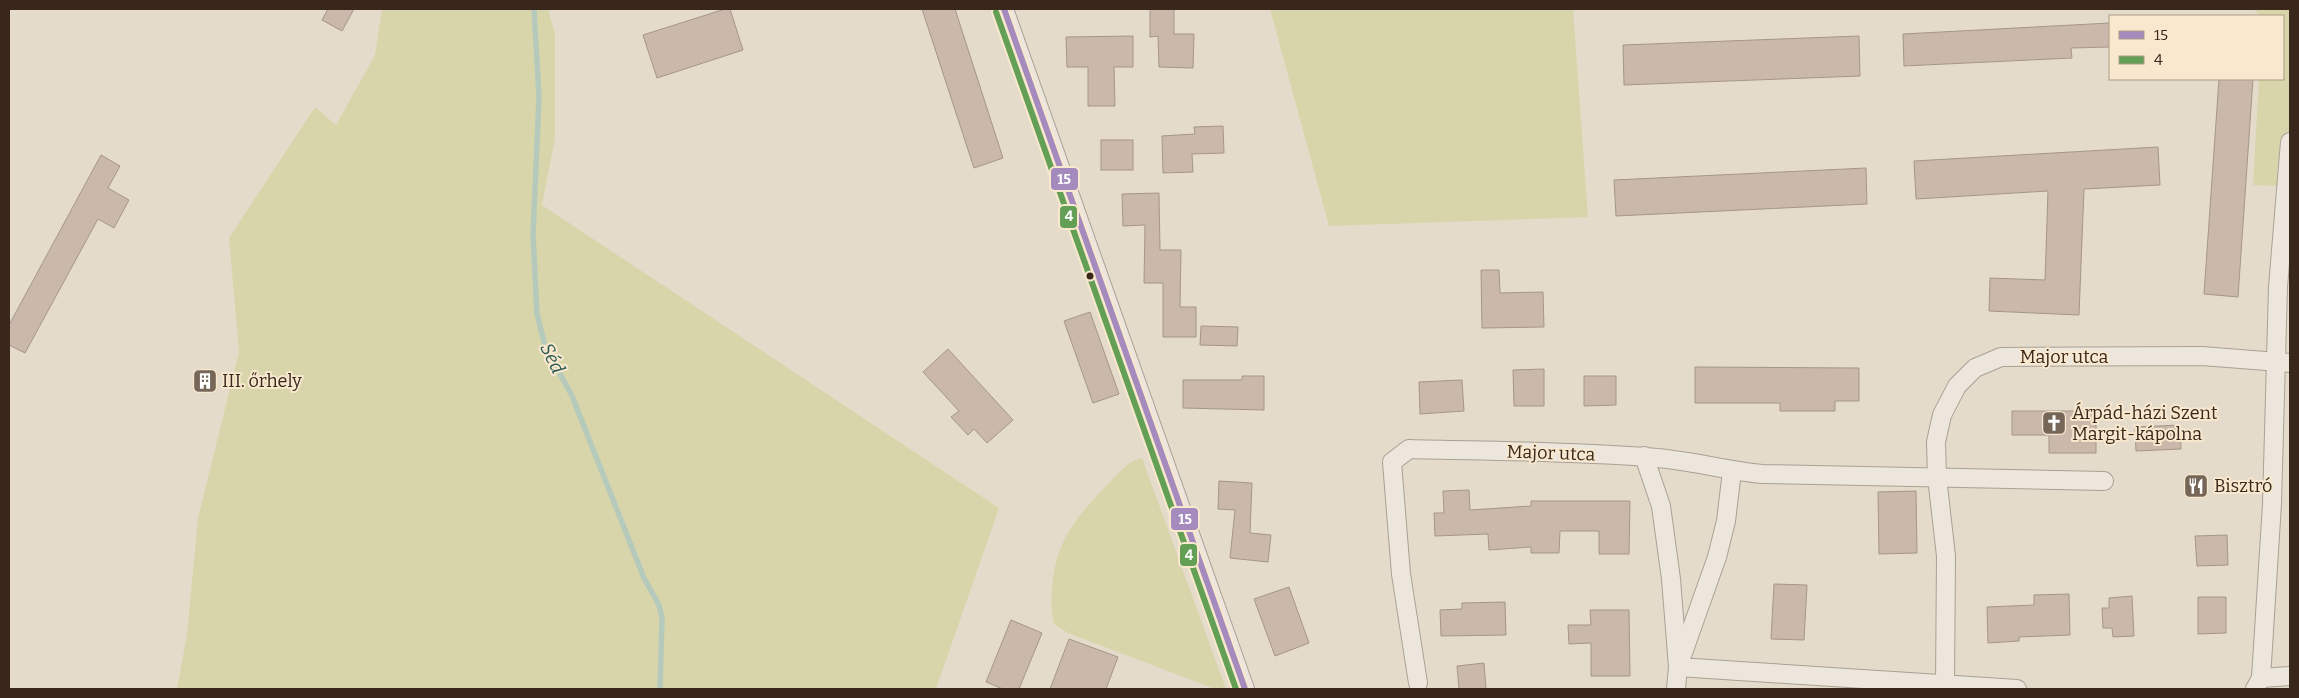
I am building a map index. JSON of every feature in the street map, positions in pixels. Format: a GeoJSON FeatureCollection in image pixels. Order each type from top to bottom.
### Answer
{"type":"FeatureCollection","features":[{"type":"Feature","properties":{"kind":"street"},"geometry":{"type":"LineString","coordinates":[[1004,9],[1245,689]]}},
{"type":"Feature","properties":{"kind":"street"},"geometry":{"type":"LineString","coordinates":[[2290,142],[2278,286],[2284,362],[2258,684],[2290,676]]}},
{"type":"Feature","properties":{"kind":"street","name":"Major utca"},"geometry":{"type":"LineString","coordinates":[[1937,477],[1936,442],[1942,415],[1957,386],[1975,368],[2001,357],[2202,356],[2284,362]]}},
{"type":"Feature","properties":{"kind":"street","name":"Major utca"},"geometry":{"type":"LineString","coordinates":[[1418,684],[1401,574],[1392,462],[1409,449],[1644,456],[1690,460],[1732,471],[1762,474],[2104,481]]}},
{"type":"Feature","properties":{"kind":"street"},"geometry":{"type":"LineString","coordinates":[[1644,456],[1661,506],[1671,579],[1678,667],[1676,689]]}},
{"type":"Feature","properties":{"kind":"street"},"geometry":{"type":"LineString","coordinates":[[1678,667],[1717,557],[1726,521],[1732,471]]}},
{"type":"Feature","properties":{"kind":"street"},"geometry":{"type":"LineString","coordinates":[[1937,477],[1946,556],[1945,685]]}},
{"type":"Feature","properties":{"kind":"street"},"geometry":{"type":"LineString","coordinates":[[1678,667],[2016,689]]}},
{"type":"Feature","properties":{"kind":"shaded area"},"geometry":{"type":"Polygon","coordinates":[[[382,9],[548,9],[555,34],[555,138],[542,205],[999,508],[936,689],[177,689],[187,634],[198,518],[239,352],[229,238],[315,107],[336,125],[375,55],[382,9]]]}},
{"type":"Feature","properties":{"kind":"shaded area"},"geometry":{"type":"Polygon","coordinates":[[[1270,9],[1573,9],[1588,217],[1329,226],[1270,9]]]}},
{"type":"Feature","properties":{"kind":"shaded area"},"geometry":{"type":"Polygon","coordinates":[[[2253,9],[2290,9],[2290,186],[2253,185],[2259,80],[2284,80],[2284,15],[2260,15],[2253,9]]]}},
{"type":"Feature","properties":{"kind":"shaded area"},"geometry":{"type":"Polygon","coordinates":[[[1142,458],[1226,689],[1215,689],[1068,633],[1054,624],[1051,603],[1052,590],[1057,558],[1062,544],[1076,520],[1119,472],[1127,465],[1142,458]]]}},
{"type":"Feature","properties":{"kind":"building"},"geometry":{"type":"Polygon","coordinates":[[[328,9],[354,9],[342,31],[322,20],[328,9]]]}},
{"type":"Feature","properties":{"kind":"building"},"geometry":{"type":"Polygon","coordinates":[[[730,9],[743,50],[657,78],[643,35],[730,9]]]}},
{"type":"Feature","properties":{"kind":"building"},"geometry":{"type":"Polygon","coordinates":[[[922,9],[955,9],[1003,158],[974,168],[922,9]]]}},
{"type":"Feature","properties":{"kind":"building"},"geometry":{"type":"Polygon","coordinates":[[[1150,9],[1174,9],[1174,34],[1194,34],[1193,68],[1159,67],[1158,36],[1150,37],[1150,9]]]}},
{"type":"Feature","properties":{"kind":"building"},"geometry":{"type":"Polygon","coordinates":[[[2109,23],[2109,47],[2071,48],[2072,58],[1904,66],[1903,34],[2109,23]]]}},
{"type":"Feature","properties":{"kind":"building"},"geometry":{"type":"Polygon","coordinates":[[[1133,36],[1133,67],[1114,67],[1115,106],[1088,106],[1088,67],[1067,67],[1066,37],[1133,36]]]}},
{"type":"Feature","properties":{"kind":"building"},"geometry":{"type":"Polygon","coordinates":[[[1859,36],[1860,76],[1624,85],[1623,45],[1859,36]]]}},
{"type":"Feature","properties":{"kind":"building"},"geometry":{"type":"Polygon","coordinates":[[[2219,80],[2253,80],[2238,297],[2204,294],[2219,80]]]}},
{"type":"Feature","properties":{"kind":"building"},"geometry":{"type":"Polygon","coordinates":[[[1223,126],[1224,153],[1192,154],[1193,172],[1163,173],[1162,136],[1195,134],[1194,127],[1223,126]]]}},
{"type":"Feature","properties":{"kind":"building"},"geometry":{"type":"Polygon","coordinates":[[[1101,140],[1133,140],[1133,170],[1101,170],[1101,140]]]}},
{"type":"Feature","properties":{"kind":"building"},"geometry":{"type":"Polygon","coordinates":[[[2158,147],[2160,185],[2084,189],[2079,315],[1989,311],[1990,278],[2045,280],[2048,191],[1916,199],[1914,161],[2158,147]]]}},
{"type":"Feature","properties":{"kind":"building"},"geometry":{"type":"Polygon","coordinates":[[[101,155],[120,166],[108,188],[129,200],[114,228],[98,219],[25,353],[9,345],[9,325],[101,155]]]}},
{"type":"Feature","properties":{"kind":"building"},"geometry":{"type":"Polygon","coordinates":[[[1866,168],[1867,204],[1616,216],[1614,180],[1866,168]]]}},
{"type":"Feature","properties":{"kind":"building"},"geometry":{"type":"Polygon","coordinates":[[[1159,193],[1160,250],[1181,250],[1180,307],[1196,307],[1196,337],[1163,337],[1163,283],[1144,283],[1145,225],[1123,226],[1122,194],[1159,193]]]}},
{"type":"Feature","properties":{"kind":"building"},"geometry":{"type":"Polygon","coordinates":[[[1481,270],[1499,270],[1500,293],[1543,292],[1544,327],[1482,328],[1481,270]]]}},
{"type":"Feature","properties":{"kind":"building"},"geometry":{"type":"Polygon","coordinates":[[[1090,312],[1119,394],[1093,403],[1064,321],[1090,312]]]}},
{"type":"Feature","properties":{"kind":"building"},"geometry":{"type":"Polygon","coordinates":[[[1201,326],[1238,327],[1237,346],[1200,345],[1201,326]]]}},
{"type":"Feature","properties":{"kind":"building"},"geometry":{"type":"Polygon","coordinates":[[[948,349],[1013,420],[987,443],[974,429],[968,435],[951,417],[959,411],[923,372],[948,349]]]}},
{"type":"Feature","properties":{"kind":"building"},"geometry":{"type":"Polygon","coordinates":[[[1695,367],[1859,368],[1859,401],[1835,401],[1835,411],[1780,411],[1780,403],[1695,403],[1695,367]]]}},
{"type":"Feature","properties":{"kind":"building"},"geometry":{"type":"Polygon","coordinates":[[[1544,369],[1544,406],[1514,406],[1513,370],[1544,369]]]}},
{"type":"Feature","properties":{"kind":"building"},"geometry":{"type":"Polygon","coordinates":[[[1242,376],[1264,376],[1264,410],[1183,408],[1183,380],[1242,380],[1242,376]]]}},
{"type":"Feature","properties":{"kind":"building"},"geometry":{"type":"Polygon","coordinates":[[[1584,376],[1616,376],[1616,405],[1584,406],[1584,376]]]}},
{"type":"Feature","properties":{"kind":"building"},"geometry":{"type":"Polygon","coordinates":[[[1462,380],[1464,411],[1420,414],[1419,382],[1462,380]]]}},
{"type":"Feature","properties":{"kind":"building","name":"Árpád-házi Szent Margit-kápolna"},"geometry":{"type":"Polygon","coordinates":[[[2012,411],[2096,411],[2096,453],[2049,453],[2049,435],[2012,435],[2012,411]]]}},
{"type":"Feature","properties":{"kind":"building"},"geometry":{"type":"Polygon","coordinates":[[[2180,425],[2181,449],[2136,451],[2135,427],[2180,425]]]}},
{"type":"Feature","properties":{"kind":"building"},"geometry":{"type":"Polygon","coordinates":[[[1219,481],[1252,483],[1250,533],[1271,535],[1268,562],[1230,558],[1235,510],[1218,509],[1219,481]]]}},
{"type":"Feature","properties":{"kind":"building"},"geometry":{"type":"Polygon","coordinates":[[[1469,490],[1470,510],[1531,506],[1531,501],[1630,501],[1629,554],[1599,554],[1599,531],[1560,531],[1559,553],[1531,553],[1531,547],[1489,550],[1488,534],[1435,536],[1434,513],[1444,513],[1443,491],[1469,490]]]}},
{"type":"Feature","properties":{"kind":"building"},"geometry":{"type":"Polygon","coordinates":[[[1916,491],[1917,553],[1879,554],[1878,492],[1916,491]]]}},
{"type":"Feature","properties":{"kind":"building"},"geometry":{"type":"Polygon","coordinates":[[[2227,535],[2228,565],[2197,566],[2195,536],[2227,535]]]}},
{"type":"Feature","properties":{"kind":"building"},"geometry":{"type":"Polygon","coordinates":[[[1774,584],[1807,585],[1804,640],[1771,639],[1774,584]]]}},
{"type":"Feature","properties":{"kind":"building"},"geometry":{"type":"Polygon","coordinates":[[[1289,587],[1309,643],[1275,656],[1254,599],[1289,587]]]}},
{"type":"Feature","properties":{"kind":"building"},"geometry":{"type":"Polygon","coordinates":[[[2069,594],[2070,635],[2019,637],[2019,641],[1988,643],[1987,607],[2034,605],[2034,595],[2069,594]]]}},
{"type":"Feature","properties":{"kind":"building"},"geometry":{"type":"Polygon","coordinates":[[[2132,596],[2134,636],[2113,637],[2112,628],[2103,628],[2102,608],[2109,608],[2109,598],[2132,596]]]}},
{"type":"Feature","properties":{"kind":"building"},"geometry":{"type":"Polygon","coordinates":[[[2198,597],[2226,597],[2226,633],[2198,634],[2198,597]]]}},
{"type":"Feature","properties":{"kind":"building"},"geometry":{"type":"Polygon","coordinates":[[[1505,602],[1506,635],[1441,636],[1440,610],[1462,609],[1462,603],[1505,602]]]}},
{"type":"Feature","properties":{"kind":"building"},"geometry":{"type":"Polygon","coordinates":[[[1590,610],[1629,610],[1630,676],[1591,676],[1591,643],[1569,644],[1568,625],[1591,625],[1590,610]]]}},
{"type":"Feature","properties":{"kind":"building"},"geometry":{"type":"Polygon","coordinates":[[[1011,620],[1042,633],[1019,689],[1003,689],[986,682],[1011,620]]]}},
{"type":"Feature","properties":{"kind":"building"},"geometry":{"type":"Polygon","coordinates":[[[1069,639],[1118,657],[1106,689],[1050,689],[1069,639]]]}},
{"type":"Feature","properties":{"kind":"building"},"geometry":{"type":"Polygon","coordinates":[[[1484,663],[1486,689],[1459,689],[1457,666],[1484,663]]]}},
{"type":"Feature","properties":{"kind":"waterway","name":"Séd"},"geometry":{"type":"LineString","coordinates":[[534,9],[539,97],[533,235],[537,314],[545,346],[572,396],[644,578],[659,605],[662,618],[660,689]]}},
{"type":"Feature","properties":{"kind":"transit line","name":"15"},"geometry":{"type":"LineString","coordinates":[[1004,9],[1245,689]]}},
{"type":"Feature","properties":{"kind":"transit line","name":"4"},"geometry":{"type":"LineString","coordinates":[[996,12],[1236,689]]}},
{"type":"Feature","properties":{"kind":"place","name":"III. őrhely"},"geometry":{"type":"Point","coordinates":[205,381]}},
{"type":"Feature","properties":{"kind":"place","name":"Árpád-házi Szent Margit-kápolna"},"geometry":{"type":"Point","coordinates":[2054,423]}},
{"type":"Feature","properties":{"kind":"place","name":"Bisztró"},"geometry":{"type":"Point","coordinates":[2196,486]}}]}
